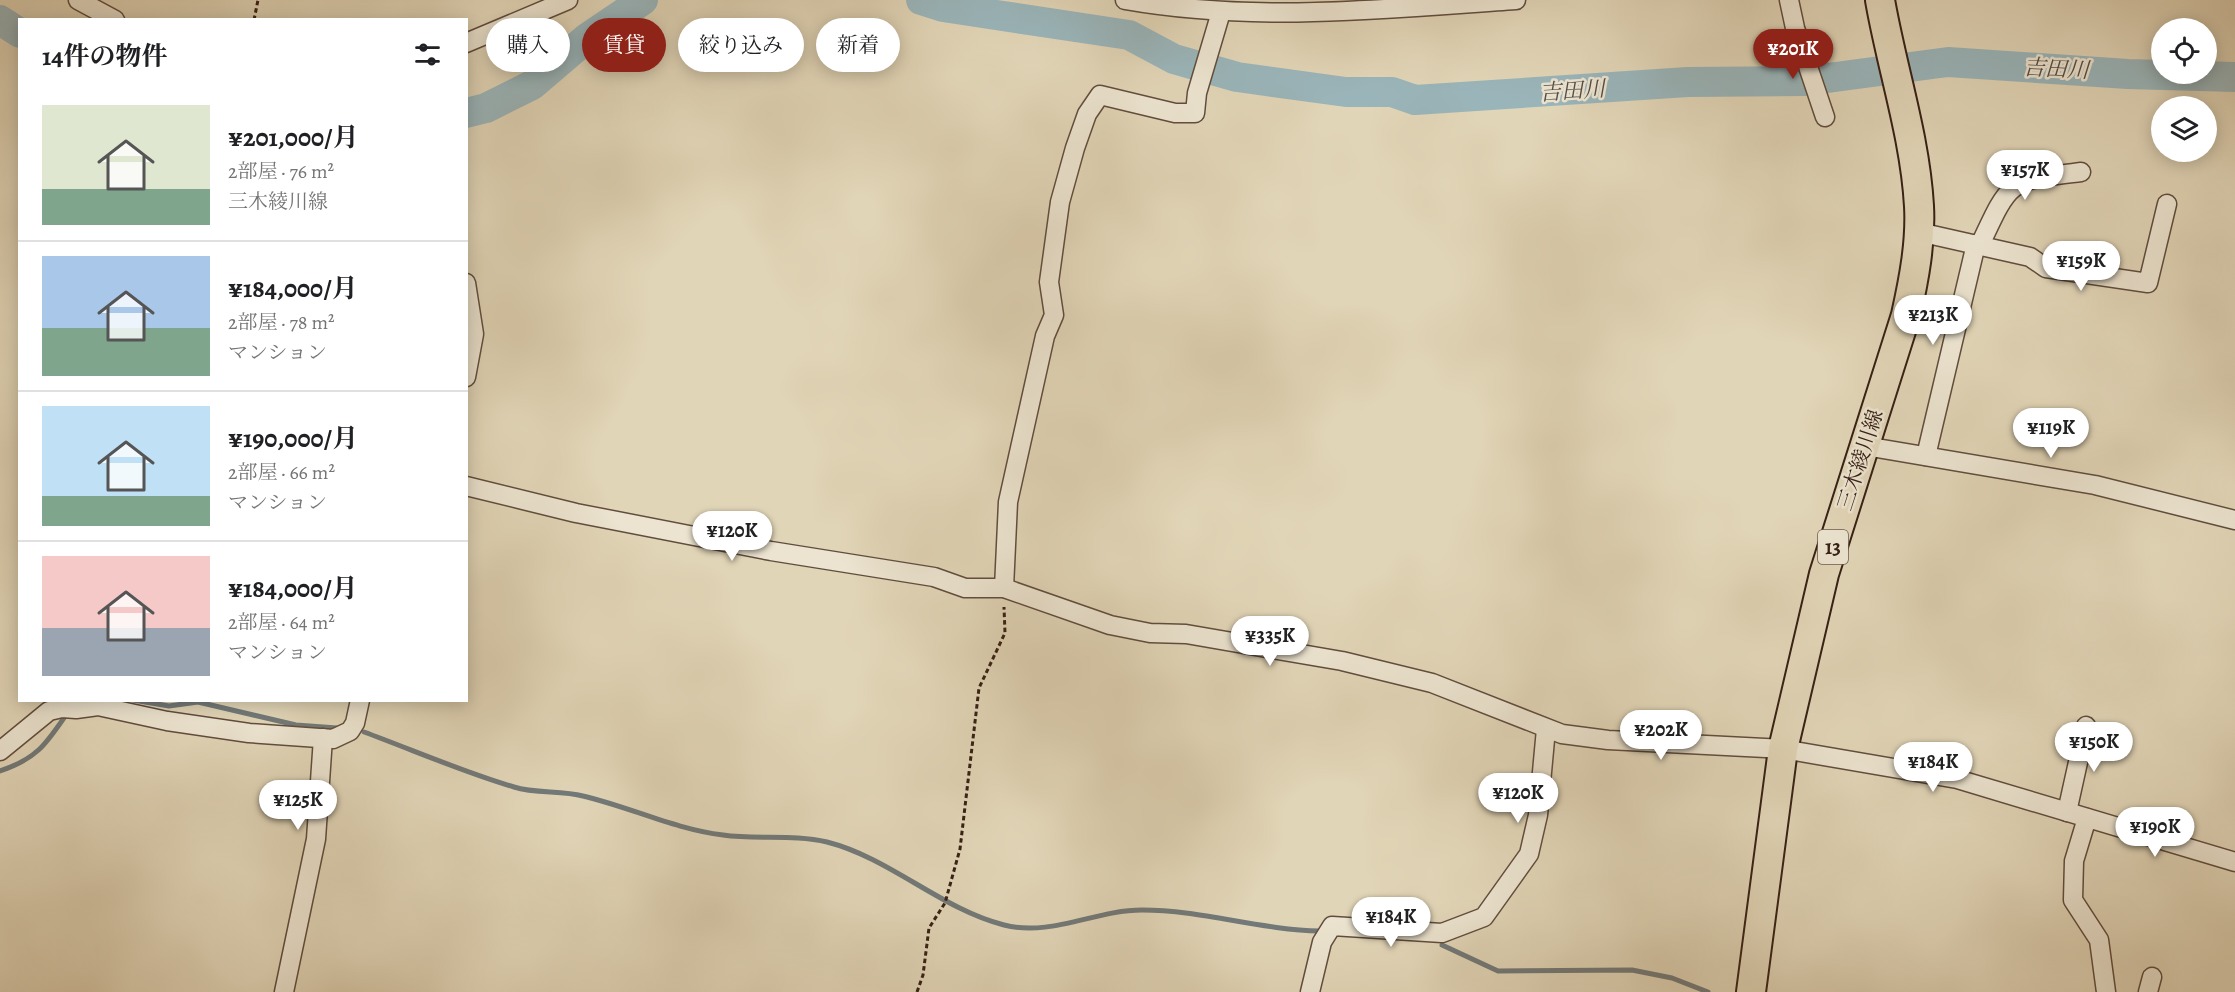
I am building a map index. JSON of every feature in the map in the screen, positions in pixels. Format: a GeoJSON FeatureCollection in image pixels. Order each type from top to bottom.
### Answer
{"type":"FeatureCollection","features":[{"type":"Feature","properties":{"kind":"main road","name":"三木綾川線"},"geometry":{"type":"LineString","coordinates":[[1751,992],[1783,749],[1824,574],[1906,315],[1914,281],[1919,206],[1912,145],[1880,0]]}},
{"type":"Feature","properties":{"kind":"street"},"geometry":{"type":"LineString","coordinates":[[78,0],[111,18]]}},
{"type":"Feature","properties":{"kind":"street"},"geometry":{"type":"LineString","coordinates":[[468,42],[568,0]]}},
{"type":"Feature","properties":{"kind":"street"},"geometry":{"type":"LineString","coordinates":[[1125,0],[1310,14],[1516,0]]}},
{"type":"Feature","properties":{"kind":"street"},"geometry":{"type":"LineString","coordinates":[[1789,0],[1822,110]]}},
{"type":"Feature","properties":{"kind":"street"},"geometry":{"type":"LineString","coordinates":[[1004,588],[1008,502],[1045,336],[1054,315],[1049,282],[1060,202],[1074,148],[1087,114],[1100,95],[1175,112],[1195,113],[1197,93],[1214,38],[1227,8]]}},
{"type":"Feature","properties":{"kind":"street"},"geometry":{"type":"LineString","coordinates":[[1926,456],[1978,244],[2001,199],[2017,183],[2081,172]]}},
{"type":"Feature","properties":{"kind":"street"},"geometry":{"type":"LineString","coordinates":[[1919,232],[2030,257],[2046,268],[2148,283],[2168,204]]}},
{"type":"Feature","properties":{"kind":"street"},"geometry":{"type":"LineString","coordinates":[[468,296],[474,334],[468,366]]}},
{"type":"Feature","properties":{"kind":"street"},"geometry":{"type":"LineString","coordinates":[[1865,446],[2095,485],[2235,520]]}},
{"type":"Feature","properties":{"kind":"street"},"geometry":{"type":"LineString","coordinates":[[468,486],[576,513],[760,549],[934,577],[965,588],[1004,588],[1110,625],[1150,633],[1186,634],[1342,661],[1432,683],[1562,734],[1608,740],[1783,749],[1957,779],[2235,862]]}},
{"type":"Feature","properties":{"kind":"street"},"geometry":{"type":"LineString","coordinates":[[0,751],[49,711],[69,708],[98,706],[167,721],[249,734],[333,739],[350,731],[355,723],[360,702]]}},
{"type":"Feature","properties":{"kind":"street"},"geometry":{"type":"LineString","coordinates":[[2067,812],[2086,726]]}},
{"type":"Feature","properties":{"kind":"street"},"geometry":{"type":"LineString","coordinates":[[1310,992],[1322,942],[1332,926],[1443,933],[1484,917],[1529,854],[1538,815],[1546,729]]}},
{"type":"Feature","properties":{"kind":"street"},"geometry":{"type":"LineString","coordinates":[[284,992],[315,838],[322,738]]}},
{"type":"Feature","properties":{"kind":"street"},"geometry":{"type":"LineString","coordinates":[[2087,818],[2074,861],[2073,900],[2099,940],[2106,992]]}},
{"type":"Feature","properties":{"kind":"path"},"geometry":{"type":"LineString","coordinates":[[254,18],[258,0]]}},
{"type":"Feature","properties":{"kind":"path"},"geometry":{"type":"LineString","coordinates":[[917,992],[923,975],[929,928],[945,903],[960,849],[979,688],[1005,633],[1004,588]]}},
{"type":"Feature","properties":{"kind":"waterway","name":"吉田川"},"geometry":{"type":"LineString","coordinates":[[468,112],[486,108],[532,85],[587,38],[643,0]]}},
{"type":"Feature","properties":{"kind":"waterway","name":"吉田川"},"geometry":{"type":"LineString","coordinates":[[921,0],[943,7],[1129,35],[1174,59],[1237,77],[1346,92],[1392,92],[1415,100],[1688,82],[1805,81],[1948,62],[2128,74],[2235,77]]}},
{"type":"Feature","properties":{"kind":"waterway","name":"吉田川"},"geometry":{"type":"LineString","coordinates":[[0,20],[18,32]]}},
{"type":"Feature","properties":{"kind":"waterway"},"geometry":{"type":"LineString","coordinates":[[145,702],[169,706],[198,702]]}},
{"type":"Feature","properties":{"kind":"waterway"},"geometry":{"type":"LineString","coordinates":[[198,702],[296,725],[337,728]]}},
{"type":"Feature","properties":{"kind":"waterway"},"geometry":{"type":"LineString","coordinates":[[0,771],[24,761],[40,749],[68,712]]}},
{"type":"Feature","properties":{"kind":"waterway"},"geometry":{"type":"LineString","coordinates":[[364,732],[476,775],[522,789],[583,796],[705,832],[736,836],[801,838],[827,842],[872,859],[959,908],[1004,925],[1039,928],[1107,914],[1142,910],[1187,913],[1275,927],[1320,931]]}},
{"type":"Feature","properties":{"kind":"waterway"},"geometry":{"type":"LineString","coordinates":[[1442,945],[1498,971],[1632,970],[1672,978],[1708,992]]}}]}
